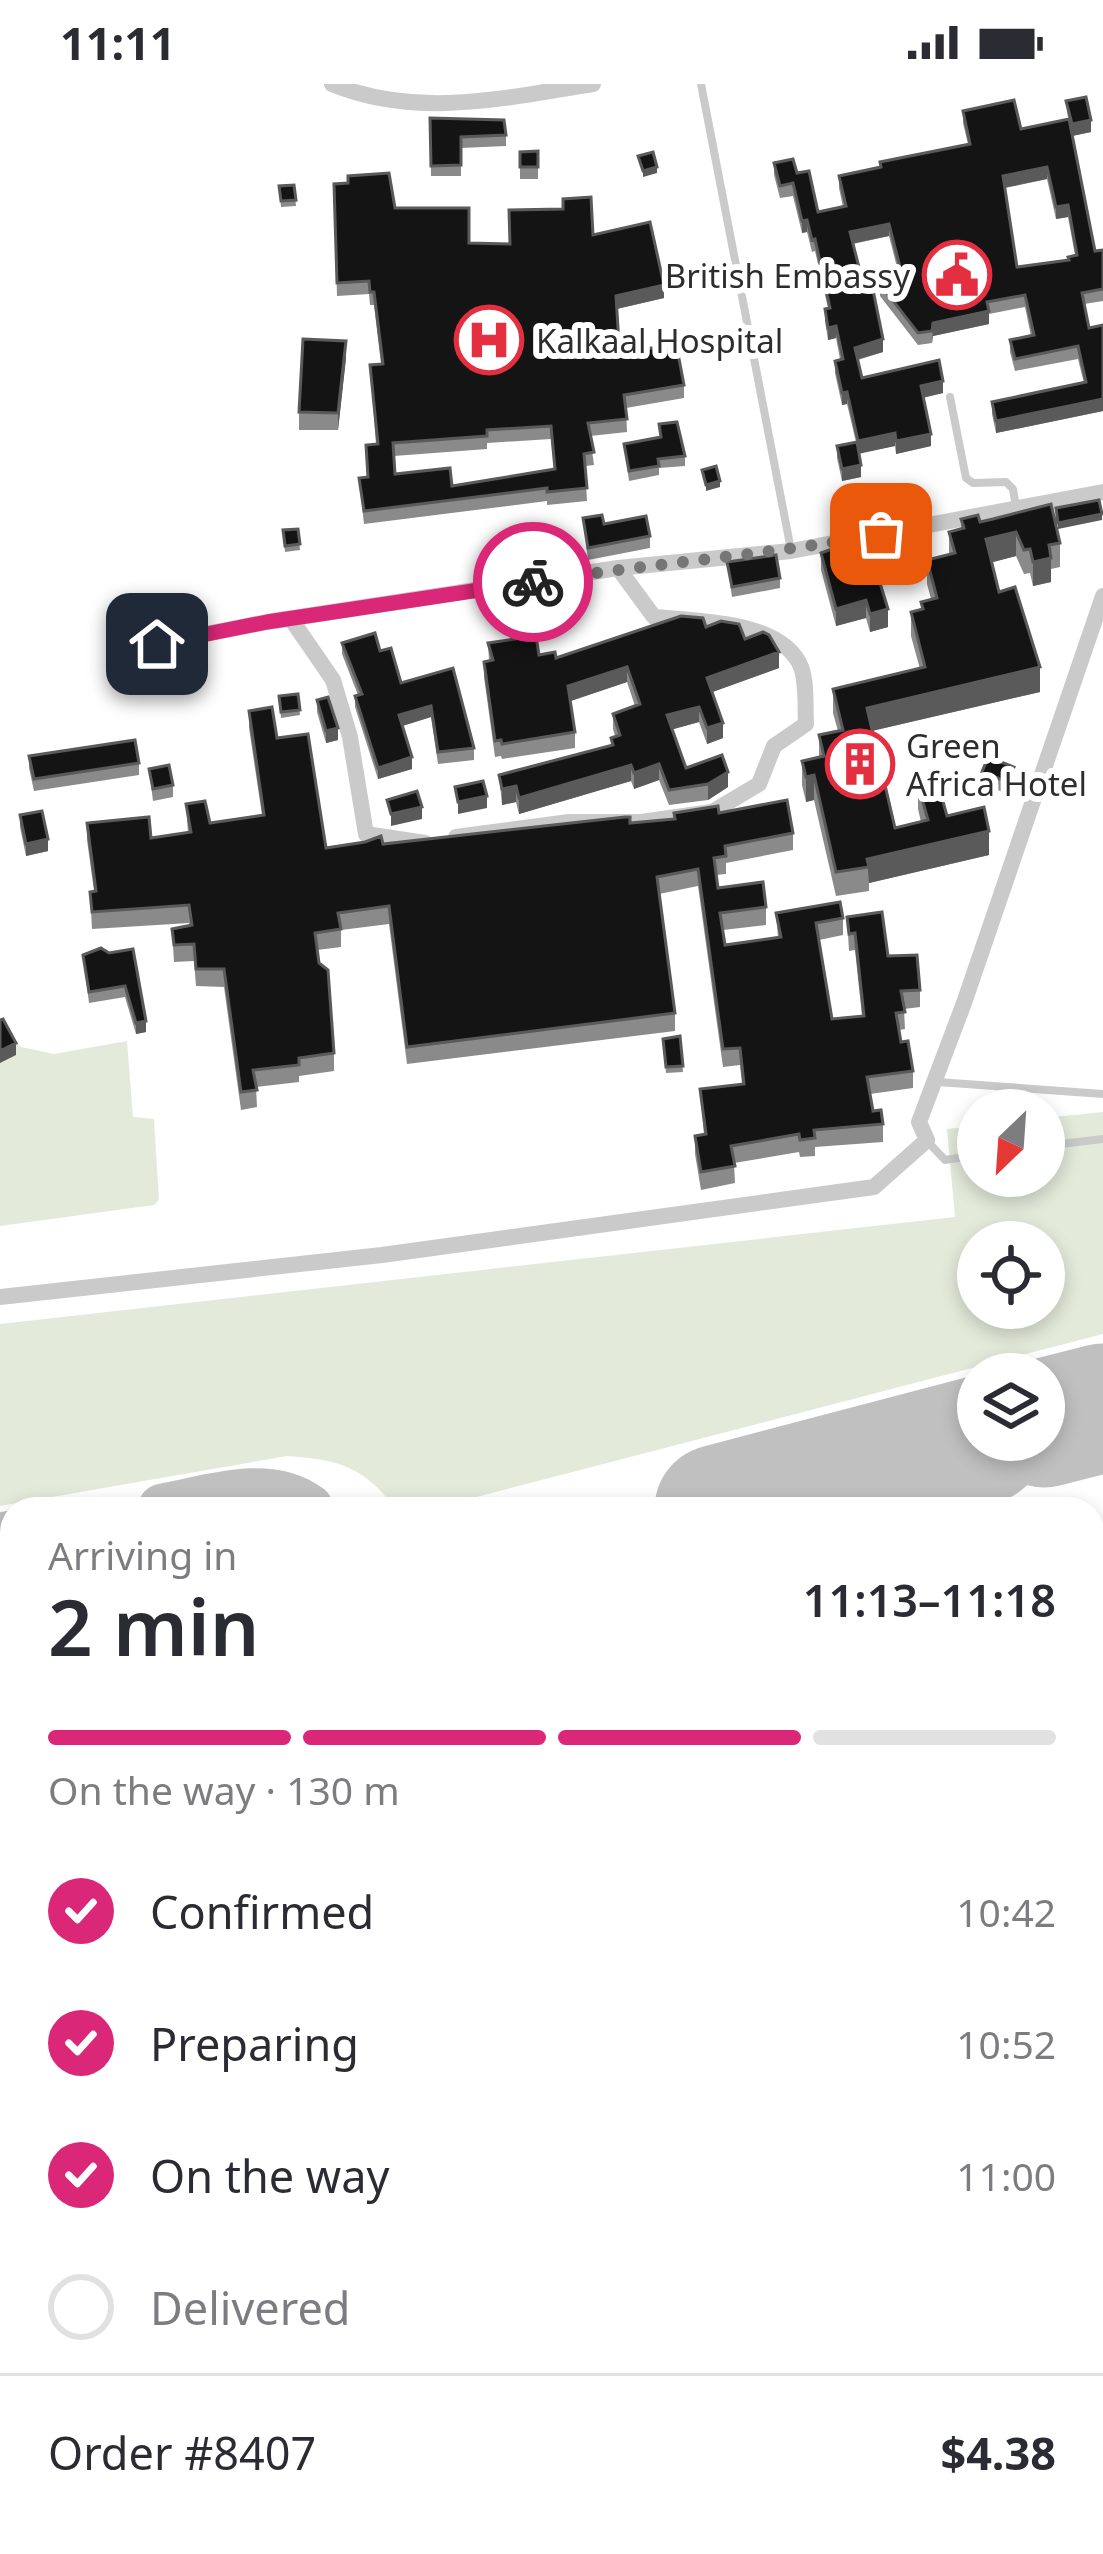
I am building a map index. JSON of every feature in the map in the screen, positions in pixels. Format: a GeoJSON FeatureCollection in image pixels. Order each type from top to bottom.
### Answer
{"type":"FeatureCollection","features":[{"type":"Feature","properties":{"kind":"street"},"geometry":{"type":"LineString","coordinates":[[332,84],[381,101],[430,105],[592,84]]}},
{"type":"Feature","properties":{"kind":"street"},"geometry":{"type":"LineString","coordinates":[[119,651],[618,568],[791,551],[1103,492]]}},
{"type":"Feature","properties":{"kind":"street"},"geometry":{"type":"LineString","coordinates":[[291,619],[333,680],[350,736],[366,835],[418,844],[569,822],[641,822],[712,812],[759,784],[774,746],[806,724],[801,666],[772,636],[703,620],[654,617],[618,568]]}},
{"type":"Feature","properties":{"kind":"street"},"geometry":{"type":"LineString","coordinates":[[0,1297],[382,1255],[874,1187],[927,1140],[919,1122],[1103,596]]}},
{"type":"Feature","properties":{"kind":"lane"},"geometry":{"type":"LineString","coordinates":[[700,84],[791,551]]}},
{"type":"Feature","properties":{"kind":"lane"},"geometry":{"type":"LineString","coordinates":[[950,397],[966,478],[973,483],[1006,482],[1017,508]]}},
{"type":"Feature","properties":{"kind":"lane"},"geometry":{"type":"LineString","coordinates":[[936,1082],[1103,1094]]}},
{"type":"Feature","properties":{"kind":"lane"},"geometry":{"type":"LineString","coordinates":[[1065,1144],[1103,1139]]}},
{"type":"Feature","properties":{"kind":"lane"},"geometry":{"type":"LineString","coordinates":[[927,1140],[945,1160],[957,1158]]}},
{"type":"Feature","properties":{"kind":"green space"},"geometry":{"type":"Polygon","coordinates":[[[0,1022],[21,1047],[54,1054],[127,1041],[133,1117],[154,1119],[159,1200],[154,1205],[0,1226],[0,1022]]]}},
{"type":"Feature","properties":{"kind":"green space"},"geometry":{"type":"Polygon","coordinates":[[[1103,1112],[1103,1334],[1030,1353],[957,1353],[957,1372],[476,1497],[386,1497],[349,1468],[287,1456],[52,1497],[0,1497],[0,1324],[955,1217],[947,1129],[957,1128],[957,1197],[1065,1197],[1065,1116],[1103,1112]]]}},
{"type":"Feature","properties":{"kind":"building"},"geometry":{"type":"Polygon","coordinates":[[[1086,97],[1091,120],[1072,124],[1066,101],[1086,97]]]}},
{"type":"Feature","properties":{"kind":"building"},"geometry":{"type":"Polygon","coordinates":[[[1014,100],[1021,129],[1069,119],[1095,251],[1103,250],[1103,289],[1082,293],[1089,328],[1103,325],[1103,399],[996,421],[992,402],[1086,382],[1078,346],[1015,359],[1010,340],[1034,335],[1025,295],[987,302],[989,311],[933,323],[932,331],[918,333],[880,284],[903,279],[889,224],[850,232],[864,287],[872,285],[883,339],[855,348],[862,378],[939,360],[943,381],[921,386],[931,434],[896,441],[895,433],[858,441],[835,361],[843,359],[836,326],[828,328],[825,309],[830,308],[815,239],[807,220],[802,221],[793,183],[780,186],[774,163],[793,159],[797,173],[809,171],[818,212],[846,206],[839,176],[881,167],[880,162],[970,144],[963,111],[1014,100]],[[1047,167],[1003,176],[1017,267],[1077,255],[1068,205],[1056,207],[1047,167]]]}},
{"type":"Feature","properties":{"kind":"building"},"geometry":{"type":"Polygon","coordinates":[[[430,118],[504,120],[506,135],[461,137],[461,165],[431,166],[430,118]]]}},
{"type":"Feature","properties":{"kind":"building"},"geometry":{"type":"Polygon","coordinates":[[[538,151],[538,167],[520,167],[520,152],[538,151]]]}},
{"type":"Feature","properties":{"kind":"building"},"geometry":{"type":"Polygon","coordinates":[[[653,152],[657,167],[643,171],[638,156],[653,152]]]}},
{"type":"Feature","properties":{"kind":"building"},"geometry":{"type":"Polygon","coordinates":[[[389,173],[395,208],[469,208],[469,243],[510,244],[509,210],[563,209],[563,199],[591,197],[593,235],[650,222],[664,285],[616,296],[619,344],[622,354],[676,343],[684,385],[624,395],[627,419],[588,423],[594,452],[584,454],[587,488],[547,492],[547,488],[364,511],[359,478],[368,477],[366,445],[378,444],[370,365],[383,364],[369,281],[337,283],[334,184],[348,183],[348,176],[389,173]],[[551,426],[393,443],[395,474],[450,468],[452,486],[555,469],[551,426]]]}},
{"type":"Feature","properties":{"kind":"building"},"geometry":{"type":"Polygon","coordinates":[[[294,185],[296,200],[281,201],[279,186],[294,185]]]}},
{"type":"Feature","properties":{"kind":"building"},"geometry":{"type":"Polygon","coordinates":[[[303,339],[346,341],[338,413],[299,412],[303,339]]]}},
{"type":"Feature","properties":{"kind":"building"},"geometry":{"type":"Polygon","coordinates":[[[677,422],[685,456],[658,459],[659,466],[629,471],[624,444],[661,437],[659,424],[677,422]]]}},
{"type":"Feature","properties":{"kind":"building"},"geometry":{"type":"Polygon","coordinates":[[[857,442],[861,465],[842,469],[837,446],[857,442]]]}},
{"type":"Feature","properties":{"kind":"building"},"geometry":{"type":"Polygon","coordinates":[[[716,466],[720,481],[706,485],[702,470],[716,466]]]}},
{"type":"Feature","properties":{"kind":"building"},"geometry":{"type":"Polygon","coordinates":[[[1099,500],[1102,514],[1058,523],[1056,508],[1099,500]]]}},
{"type":"Feature","properties":{"kind":"building"},"geometry":{"type":"Polygon","coordinates":[[[1051,504],[1060,543],[1049,545],[1051,558],[1033,562],[1030,549],[1024,550],[1016,532],[986,539],[999,592],[1015,587],[1040,667],[867,708],[895,828],[928,820],[918,785],[937,780],[947,816],[984,807],[989,831],[867,859],[869,867],[836,872],[814,775],[806,777],[802,761],[824,756],[819,735],[843,730],[833,689],[925,667],[911,612],[923,609],[921,602],[937,598],[927,560],[955,553],[949,532],[964,528],[961,519],[978,515],[980,522],[1051,504]]]}},
{"type":"Feature","properties":{"kind":"building"},"geometry":{"type":"Polygon","coordinates":[[[602,515],[604,524],[646,516],[650,536],[588,548],[583,518],[602,515]]]}},
{"type":"Feature","properties":{"kind":"building"},"geometry":{"type":"Polygon","coordinates":[[[298,529],[300,544],[285,546],[283,530],[298,529]]]}},
{"type":"Feature","properties":{"kind":"building"},"geometry":{"type":"Polygon","coordinates":[[[866,537],[888,609],[870,614],[866,600],[836,609],[821,553],[866,537]]]}},
{"type":"Feature","properties":{"kind":"building"},"geometry":{"type":"Polygon","coordinates":[[[776,555],[780,578],[732,587],[727,562],[776,555]]]}},
{"type":"Feature","properties":{"kind":"building"},"geometry":{"type":"Polygon","coordinates":[[[681,616],[703,618],[706,627],[721,621],[739,624],[745,639],[763,632],[779,652],[707,678],[723,723],[707,728],[699,707],[667,715],[686,768],[722,755],[728,772],[708,784],[669,790],[659,764],[634,773],[631,765],[519,798],[516,786],[502,789],[499,775],[613,745],[611,738],[620,735],[613,714],[640,704],[627,667],[568,686],[575,732],[502,744],[495,741],[484,662],[493,660],[488,643],[536,636],[539,655],[555,652],[556,658],[681,616]]]}},
{"type":"Feature","properties":{"kind":"building"},"geometry":{"type":"Polygon","coordinates":[[[375,633],[380,651],[391,648],[401,683],[453,668],[474,748],[438,752],[431,706],[399,715],[412,757],[378,768],[355,696],[362,694],[342,643],[375,633]]]}},
{"type":"Feature","properties":{"kind":"building"},"geometry":{"type":"Polygon","coordinates":[[[298,694],[300,710],[281,712],[279,696],[298,694]]]}},
{"type":"Feature","properties":{"kind":"building"},"geometry":{"type":"Polygon","coordinates":[[[328,697],[338,728],[326,731],[317,700],[328,697]]]}},
{"type":"Feature","properties":{"kind":"building"},"geometry":{"type":"Polygon","coordinates":[[[272,707],[277,738],[308,734],[326,848],[381,836],[383,844],[625,817],[630,817],[630,823],[675,819],[674,813],[718,806],[719,813],[787,800],[793,833],[725,846],[726,856],[714,858],[718,888],[763,882],[766,907],[720,913],[725,945],[781,937],[776,913],[840,902],[843,918],[816,923],[832,1019],[864,1016],[855,933],[849,934],[847,917],[882,912],[888,956],[917,955],[920,990],[901,991],[905,1012],[896,1013],[901,1042],[908,1041],[913,1071],[867,1077],[873,1111],[881,1110],[883,1124],[814,1130],[815,1138],[800,1140],[799,1134],[731,1146],[735,1166],[701,1172],[695,1136],[706,1134],[700,1089],[744,1084],[740,1048],[723,1049],[698,869],[657,877],[675,1013],[407,1047],[389,906],[338,913],[341,929],[315,933],[319,963],[328,970],[334,1053],[299,1058],[299,1065],[253,1070],[257,1090],[241,1092],[224,969],[196,969],[194,944],[174,945],[172,929],[192,925],[189,905],[92,912],[90,892],[96,891],[87,823],[149,817],[151,838],[191,832],[186,804],[205,801],[210,823],[264,815],[249,711],[272,707]]]}},
{"type":"Feature","properties":{"kind":"building"},"geometry":{"type":"Polygon","coordinates":[[[135,740],[139,763],[34,779],[29,756],[135,740]]]}},
{"type":"Feature","properties":{"kind":"building"},"geometry":{"type":"Polygon","coordinates":[[[988,757],[1014,767],[1008,782],[982,772],[988,757]]]}},
{"type":"Feature","properties":{"kind":"building"},"geometry":{"type":"Polygon","coordinates":[[[169,765],[173,785],[153,789],[149,769],[169,765]]]}},
{"type":"Feature","properties":{"kind":"building"},"geometry":{"type":"Polygon","coordinates":[[[483,781],[487,796],[458,802],[455,787],[483,781]]]}},
{"type":"Feature","properties":{"kind":"building"},"geometry":{"type":"Polygon","coordinates":[[[417,791],[422,807],[391,814],[387,800],[417,791]]]}},
{"type":"Feature","properties":{"kind":"building"},"geometry":{"type":"Polygon","coordinates":[[[42,811],[48,839],[26,844],[20,815],[42,811]]]}},
{"type":"Feature","properties":{"kind":"building"},"geometry":{"type":"Polygon","coordinates":[[[101,948],[109,953],[133,949],[146,1021],[136,1023],[125,986],[89,992],[83,955],[101,948]]]}},
{"type":"Feature","properties":{"kind":"building"},"geometry":{"type":"Polygon","coordinates":[[[0,1020],[16,1043],[0,1051],[0,1020]]]}},
{"type":"Feature","properties":{"kind":"building"},"geometry":{"type":"Polygon","coordinates":[[[680,1036],[683,1066],[666,1067],[663,1039],[680,1036]]]}},
{"type":"Feature","properties":{"kind":"taxiway"},"geometry":{"type":"LineString","coordinates":[[228,1497],[282,1497]]}},
{"type":"Feature","properties":{"kind":"runway"},"geometry":{"type":"LineString","coordinates":[[1065,1418],[1103,1408]]}},
{"type":"Feature","properties":{"kind":"runway"},"geometry":{"type":"LineString","coordinates":[[765,1497],[957,1446]]}},
{"type":"Feature","properties":{"kind":"way so far"},"geometry":{"type":"LineString","coordinates":[[533,582],[618,568],[791,551],[881,534]]}},
{"type":"Feature","properties":{"kind":"place","name":"British Embassy"},"geometry":{"type":"Point","coordinates":[957,275]}},
{"type":"Feature","properties":{"kind":"place","name":"Kalkaal Hospital"},"geometry":{"type":"Point","coordinates":[489,340]}},
{"type":"Feature","properties":{"kind":"place","name":"Green Africa Hotel"},"geometry":{"type":"Point","coordinates":[860,764]}},
{"type":"Feature","properties":{"kind":"route"},"geometry":{"type":"LineString","coordinates":[[157,644],[267,622],[533,582]]}}]}
